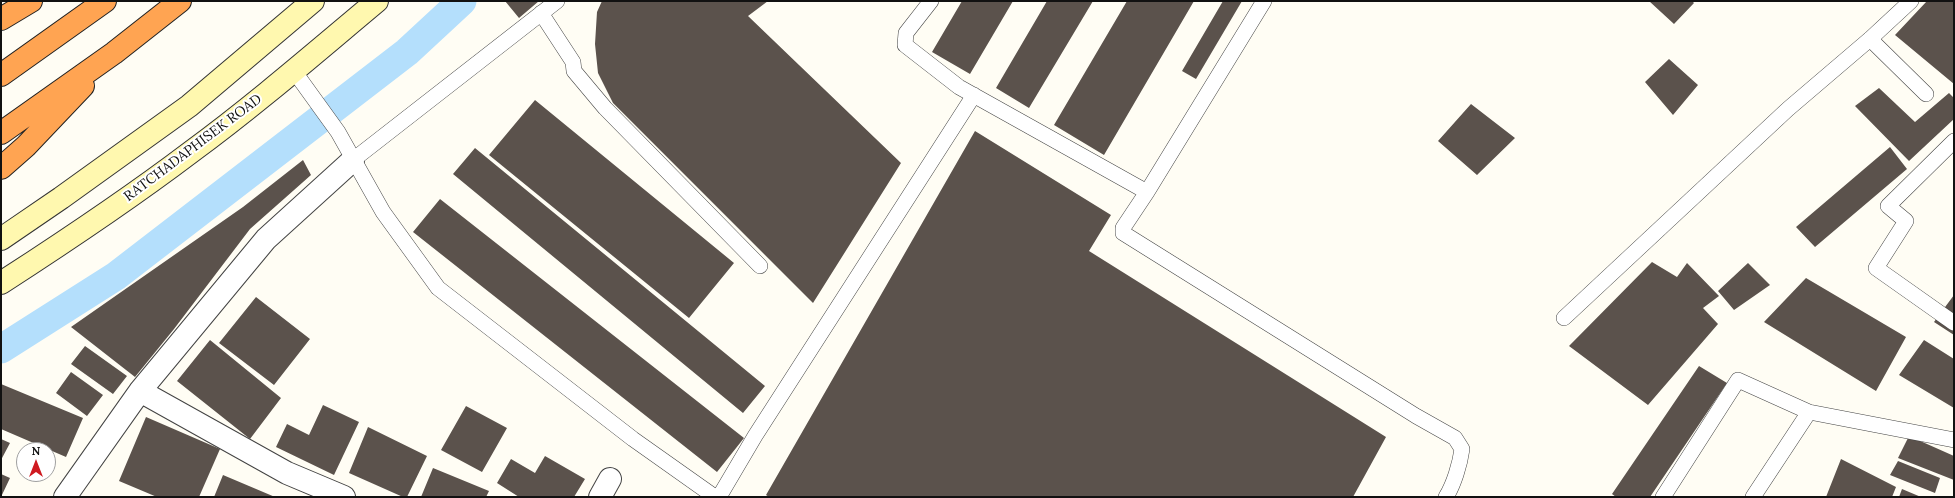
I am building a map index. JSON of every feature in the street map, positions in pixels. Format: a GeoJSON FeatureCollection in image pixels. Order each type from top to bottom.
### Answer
{"type":"FeatureCollection","features":[{"type":"Feature","properties":{"kind":"highway"},"geometry":{"type":"LineString","coordinates":[[1,19],[31,1]]}},
{"type":"Feature","properties":{"kind":"highway"},"geometry":{"type":"LineString","coordinates":[[1,75],[105,1]]}},
{"type":"Feature","properties":{"kind":"highway"},"geometry":{"type":"LineString","coordinates":[[1,133],[114,53],[180,1]]}},
{"type":"Feature","properties":{"kind":"highway"},"geometry":{"type":"LineString","coordinates":[[1,168],[26,146],[114,53]]}},
{"type":"Feature","properties":{"kind":"main road"},"geometry":{"type":"LineString","coordinates":[[1,238],[61,198],[189,106],[313,1]]}},
{"type":"Feature","properties":{"kind":"main road","name":"RATCHADAPHISEK ROAD"},"geometry":{"type":"LineString","coordinates":[[1,284],[93,223],[192,152],[294,71],[377,1]]}},
{"type":"Feature","properties":{"kind":"street"},"geometry":{"type":"LineString","coordinates":[[65,497],[140,391],[266,239],[353,160]]}},
{"type":"Feature","properties":{"kind":"street"},"geometry":{"type":"LineString","coordinates":[[140,391],[286,473],[344,497]]}},
{"type":"Feature","properties":{"kind":"lane"},"geometry":{"type":"LineString","coordinates":[[353,160],[556,1]]}},
{"type":"Feature","properties":{"kind":"lane"},"geometry":{"type":"LineString","coordinates":[[931,1],[906,33],[905,45],[960,87],[1147,192]]}},
{"type":"Feature","properties":{"kind":"lane"},"geometry":{"type":"LineString","coordinates":[[1264,1],[1147,192],[1123,228],[1123,233],[1416,416],[1455,438],[1462,449],[1446,497]]}},
{"type":"Feature","properties":{"kind":"lane"},"geometry":{"type":"LineString","coordinates":[[1564,318],[1788,109],[1870,39],[1911,1]]}},
{"type":"Feature","properties":{"kind":"lane"},"geometry":{"type":"LineString","coordinates":[[541,13],[573,62],[574,71],[600,102],[760,266]]}},
{"type":"Feature","properties":{"kind":"lane"},"geometry":{"type":"LineString","coordinates":[[1870,39],[1926,94]]}},
{"type":"Feature","properties":{"kind":"lane"},"geometry":{"type":"LineString","coordinates":[[294,71],[311,92],[338,132],[383,212],[438,288],[633,439],[715,497]]}},
{"type":"Feature","properties":{"kind":"lane"},"geometry":{"type":"LineString","coordinates":[[720,497],[763,423],[974,95]]}},
{"type":"Feature","properties":{"kind":"lane"},"geometry":{"type":"LineString","coordinates":[[1954,141],[1888,206],[1906,221],[1876,268],[1954,322]]}},
{"type":"Feature","properties":{"kind":"lane"},"geometry":{"type":"LineString","coordinates":[[1663,497],[1738,380],[1809,412],[1954,440]]}},
{"type":"Feature","properties":{"kind":"lane"},"geometry":{"type":"LineString","coordinates":[[1753,497],[1809,412]]}},
{"type":"Feature","properties":{"kind":"building"},"geometry":{"type":"Polygon","coordinates":[[[505,1],[539,1],[519,18],[505,1]]]}},
{"type":"Feature","properties":{"kind":"building"},"geometry":{"type":"Polygon","coordinates":[[[602,1],[768,1],[748,16],[901,163],[813,303],[613,103],[598,73],[595,44],[597,12],[602,1]]]}},
{"type":"Feature","properties":{"kind":"building"},"geometry":{"type":"Polygon","coordinates":[[[962,1],[1013,1],[970,74],[932,52],[962,1]]]}},
{"type":"Feature","properties":{"kind":"building"},"geometry":{"type":"Polygon","coordinates":[[[1047,1],[1093,1],[1029,108],[996,88],[1047,1]]]}},
{"type":"Feature","properties":{"kind":"building"},"geometry":{"type":"Polygon","coordinates":[[[1127,1],[1194,1],[1104,155],[1054,125],[1127,1]]]}},
{"type":"Feature","properties":{"kind":"building"},"geometry":{"type":"Polygon","coordinates":[[[1223,1],[1242,1],[1196,79],[1182,71],[1223,1]]]}},
{"type":"Feature","properties":{"kind":"building"},"geometry":{"type":"Polygon","coordinates":[[[1649,1],[1692,1],[1694,3],[1674,24],[1649,1]]]}},
{"type":"Feature","properties":{"kind":"building"},"geometry":{"type":"Polygon","coordinates":[[[1927,1],[1954,1],[1954,84],[1895,35],[1927,1]]]}},
{"type":"Feature","properties":{"kind":"building"},"geometry":{"type":"Polygon","coordinates":[[[1669,59],[1698,85],[1673,115],[1645,82],[1669,59]]]}},
{"type":"Feature","properties":{"kind":"building"},"geometry":{"type":"Polygon","coordinates":[[[1879,88],[1915,122],[1949,93],[1954,98],[1954,119],[1909,161],[1855,106],[1879,88]]]}},
{"type":"Feature","properties":{"kind":"building"},"geometry":{"type":"Polygon","coordinates":[[[535,100],[734,263],[689,318],[489,155],[535,100]]]}},
{"type":"Feature","properties":{"kind":"building"},"geometry":{"type":"Polygon","coordinates":[[[1471,104],[1515,138],[1477,175],[1438,141],[1471,104]]]}},
{"type":"Feature","properties":{"kind":"building"},"geometry":{"type":"Polygon","coordinates":[[[975,131],[1111,215],[1089,251],[1386,437],[1353,497],[769,497],[766,495],[975,131]]]}},
{"type":"Feature","properties":{"kind":"building"},"geometry":{"type":"Polygon","coordinates":[[[1890,147],[1907,169],[1815,247],[1796,227],[1890,147]]]}},
{"type":"Feature","properties":{"kind":"building"},"geometry":{"type":"Polygon","coordinates":[[[475,148],[765,386],[743,413],[453,174],[475,148]]]}},
{"type":"Feature","properties":{"kind":"building"},"geometry":{"type":"Polygon","coordinates":[[[303,160],[311,175],[250,229],[174,329],[135,377],[71,327],[243,207],[303,160]]]}},
{"type":"Feature","properties":{"kind":"building"},"geometry":{"type":"Polygon","coordinates":[[[440,199],[744,438],[717,472],[413,232],[440,199]]]}},
{"type":"Feature","properties":{"kind":"building"},"geometry":{"type":"Polygon","coordinates":[[[1652,262],[1677,277],[1687,263],[1719,296],[1703,308],[1718,324],[1648,405],[1569,346],[1652,262]]]}},
{"type":"Feature","properties":{"kind":"building"},"geometry":{"type":"Polygon","coordinates":[[[1748,263],[1770,285],[1734,310],[1718,291],[1748,263]]]}},
{"type":"Feature","properties":{"kind":"building"},"geometry":{"type":"Polygon","coordinates":[[[1806,278],[1906,337],[1876,391],[1764,322],[1806,278]]]}},
{"type":"Feature","properties":{"kind":"building"},"geometry":{"type":"Polygon","coordinates":[[[1954,295],[1954,335],[1934,322],[1954,295]]]}},
{"type":"Feature","properties":{"kind":"building"},"geometry":{"type":"Polygon","coordinates":[[[256,297],[310,339],[274,385],[219,343],[256,297]]]}},
{"type":"Feature","properties":{"kind":"building"},"geometry":{"type":"Polygon","coordinates":[[[210,340],[281,398],[250,439],[177,381],[210,340]]]}},
{"type":"Feature","properties":{"kind":"building"},"geometry":{"type":"Polygon","coordinates":[[[1924,340],[1954,359],[1954,408],[1899,375],[1924,340]]]}},
{"type":"Feature","properties":{"kind":"building"},"geometry":{"type":"Polygon","coordinates":[[[85,346],[127,376],[113,394],[71,364],[85,346]]]}},
{"type":"Feature","properties":{"kind":"building"},"geometry":{"type":"Polygon","coordinates":[[[1699,366],[1727,383],[1650,497],[1616,497],[1612,494],[1699,366]]]}},
{"type":"Feature","properties":{"kind":"building"},"geometry":{"type":"Polygon","coordinates":[[[71,372],[103,395],[87,416],[56,393],[71,372]]]}},
{"type":"Feature","properties":{"kind":"building"},"geometry":{"type":"Polygon","coordinates":[[[1,384],[83,418],[66,457],[56,453],[56,442],[31,442],[1,429],[1,384]]]}},
{"type":"Feature","properties":{"kind":"building"},"geometry":{"type":"Polygon","coordinates":[[[323,405],[359,422],[334,475],[276,447],[287,424],[309,435],[323,405]]]}},
{"type":"Feature","properties":{"kind":"building"},"geometry":{"type":"Polygon","coordinates":[[[466,406],[507,428],[482,472],[441,450],[466,406]]]}},
{"type":"Feature","properties":{"kind":"building"},"geometry":{"type":"Polygon","coordinates":[[[146,417],[220,449],[199,497],[157,497],[119,481],[146,417]]]}},
{"type":"Feature","properties":{"kind":"building"},"geometry":{"type":"Polygon","coordinates":[[[368,427],[427,456],[407,497],[403,497],[349,473],[368,427]]]}},
{"type":"Feature","properties":{"kind":"building"},"geometry":{"type":"Polygon","coordinates":[[[1909,436],[1954,456],[1954,480],[1898,458],[1909,436]]]}},
{"type":"Feature","properties":{"kind":"building"},"geometry":{"type":"Polygon","coordinates":[[[1,439],[10,443],[1,460],[1,439]]]}},
{"type":"Feature","properties":{"kind":"building"},"geometry":{"type":"Polygon","coordinates":[[[545,456],[585,479],[574,497],[519,497],[497,483],[511,459],[535,473],[545,456]]]}},
{"type":"Feature","properties":{"kind":"building"},"geometry":{"type":"Polygon","coordinates":[[[1841,459],[1896,487],[1892,497],[1826,497],[1841,459]]]}},
{"type":"Feature","properties":{"kind":"building"},"geometry":{"type":"Polygon","coordinates":[[[1898,461],[1940,478],[1935,493],[1890,475],[1898,461]]]}},
{"type":"Feature","properties":{"kind":"building"},"geometry":{"type":"Polygon","coordinates":[[[433,468],[489,491],[486,497],[421,497],[433,468]]]}},
{"type":"Feature","properties":{"kind":"building"},"geometry":{"type":"Polygon","coordinates":[[[1,474],[10,478],[1,497],[1,474]]]}},
{"type":"Feature","properties":{"kind":"building"},"geometry":{"type":"Polygon","coordinates":[[[223,475],[275,497],[214,497],[223,475]]]}},
{"type":"Feature","properties":{"kind":"building"},"geometry":{"type":"Polygon","coordinates":[[[1902,489],[1921,497],[1899,497],[1902,489]]]}},
{"type":"Feature","properties":{"kind":"waterway"},"geometry":{"type":"LineString","coordinates":[[1,349],[116,276],[407,52],[462,1]]}}]}
